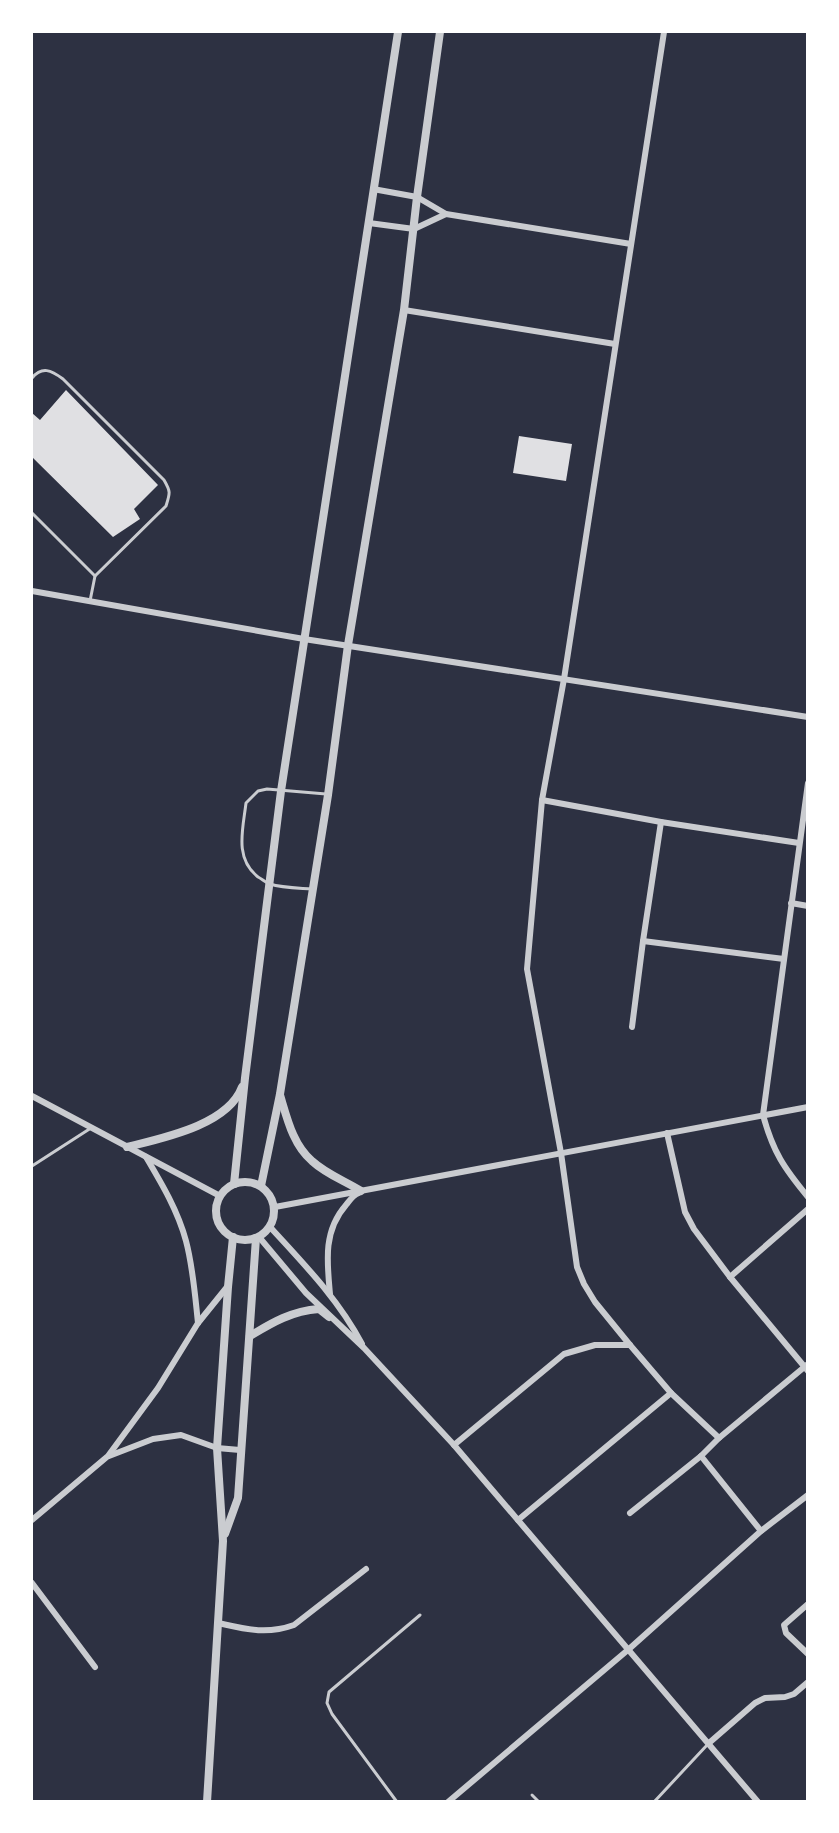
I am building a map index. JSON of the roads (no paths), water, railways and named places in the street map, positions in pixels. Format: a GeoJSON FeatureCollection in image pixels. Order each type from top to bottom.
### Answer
{"type":"FeatureCollection","features":[{"type":"Feature","properties":{"kind":"street"},"geometry":{"type":"LineString","coordinates":[[234,1184],[281,791],[398,32]]}},
{"type":"Feature","properties":{"kind":"street"},"geometry":{"type":"LineString","coordinates":[[261,1186],[280,1094],[328,795],[348,645],[404,310],[440,32]]}},
{"type":"Feature","properties":{"kind":"street"},"geometry":{"type":"LineString","coordinates":[[664,32],[564,679],[542,800],[527,969],[561,1153],[577,1267],[584,1284],[596,1302],[630,1345],[671,1392],[719,1438]]}},
{"type":"Feature","properties":{"kind":"street"},"geometry":{"type":"LineString","coordinates":[[373,189],[417,197],[446,214],[631,244]]}},
{"type":"Feature","properties":{"kind":"street"},"geometry":{"type":"LineString","coordinates":[[369,223],[414,229],[446,214]]}},
{"type":"Feature","properties":{"kind":"street"},"geometry":{"type":"LineString","coordinates":[[404,310],[615,344]]}},
{"type":"Feature","properties":{"kind":"street"},"geometry":{"type":"LineString","coordinates":[[32,591],[304,639],[807,717]]}},
{"type":"Feature","properties":{"kind":"street"},"geometry":{"type":"LineString","coordinates":[[807,783],[763,1115],[777,1156],[807,1197]]}},
{"type":"Feature","properties":{"kind":"street"},"geometry":{"type":"LineString","coordinates":[[542,800],[661,822],[800,843]]}},
{"type":"Feature","properties":{"kind":"street"},"geometry":{"type":"LineString","coordinates":[[632,1027],[642,940],[661,822]]}},
{"type":"Feature","properties":{"kind":"street"},"geometry":{"type":"LineString","coordinates":[[791,903],[807,906]]}},
{"type":"Feature","properties":{"kind":"street"},"geometry":{"type":"LineString","coordinates":[[642,940],[784,959]]}},
{"type":"Feature","properties":{"kind":"street"},"geometry":{"type":"LineString","coordinates":[[127,1147],[177,1134],[212,1118],[239,1096],[245,1078]]}},
{"type":"Feature","properties":{"kind":"street"},"geometry":{"type":"LineString","coordinates":[[280,1094],[291,1130],[311,1160],[325,1171],[361,1191]]}},
{"type":"Feature","properties":{"kind":"street"},"geometry":{"type":"LineString","coordinates":[[32,1096],[220,1196]]}},
{"type":"Feature","properties":{"kind":"street"},"geometry":{"type":"LineString","coordinates":[[275,1207],[807,1107]]}},
{"type":"Feature","properties":{"kind":"street"},"geometry":{"type":"LineString","coordinates":[[630,1513],[806,1367],[730,1277],[694,1229],[686,1212],[667,1133]]}},
{"type":"Feature","properties":{"kind":"street"},"geometry":{"type":"LineString","coordinates":[[146,1157],[172,1205],[186,1239],[192,1268],[198,1323]]}},
{"type":"Feature","properties":{"kind":"street"},"geometry":{"type":"LineString","coordinates":[[248,1182],[261,1186],[272,1199],[275,1207],[270,1227],[257,1237],[244,1240],[233,1237],[221,1227],[217,1217],[220,1196],[234,1184],[248,1182]]}},
{"type":"Feature","properties":{"kind":"street"},"geometry":{"type":"LineString","coordinates":[[330,1295],[327,1258],[331,1228],[337,1215],[355,1195],[371,1188]]}},
{"type":"Feature","properties":{"kind":"street"},"geometry":{"type":"LineString","coordinates":[[730,1277],[807,1209]]}},
{"type":"Feature","properties":{"kind":"street"},"geometry":{"type":"LineString","coordinates":[[270,1227],[317,1277],[354,1329],[364,1348]]}},
{"type":"Feature","properties":{"kind":"street"},"geometry":{"type":"LineString","coordinates":[[207,1802],[223,1541],[217,1448],[233,1237]]}},
{"type":"Feature","properties":{"kind":"street"},"geometry":{"type":"LineString","coordinates":[[257,1237],[329,1317]]}},
{"type":"Feature","properties":{"kind":"street"},"geometry":{"type":"LineString","coordinates":[[223,1541],[238,1498],[257,1237]]}},
{"type":"Feature","properties":{"kind":"street"},"geometry":{"type":"LineString","coordinates":[[32,1520],[108,1456],[158,1388],[198,1323],[228,1287]]}},
{"type":"Feature","properties":{"kind":"street"},"geometry":{"type":"LineString","coordinates":[[250,1336],[281,1317],[304,1310],[320,1309],[364,1348],[454,1445],[758,1802]]}},
{"type":"Feature","properties":{"kind":"street"},"geometry":{"type":"LineString","coordinates":[[454,1445],[564,1354],[595,1346],[630,1345]]}},
{"type":"Feature","properties":{"kind":"street"},"geometry":{"type":"LineString","coordinates":[[518,1520],[671,1392]]}},
{"type":"Feature","properties":{"kind":"street"},"geometry":{"type":"LineString","coordinates":[[108,1456],[153,1439],[181,1435],[217,1448],[240,1450]]}},
{"type":"Feature","properties":{"kind":"street"},"geometry":{"type":"LineString","coordinates":[[701,1456],[761,1531]]}},
{"type":"Feature","properties":{"kind":"street"},"geometry":{"type":"LineString","coordinates":[[448,1802],[629,1649],[761,1531],[807,1496]]}},
{"type":"Feature","properties":{"kind":"street"},"geometry":{"type":"LineString","coordinates":[[218,1623],[254,1631],[283,1629],[294,1625],[366,1569]]}},
{"type":"Feature","properties":{"kind":"street"},"geometry":{"type":"LineString","coordinates":[[32,1583],[95,1667]]}},
{"type":"Feature","properties":{"kind":"street"},"geometry":{"type":"LineString","coordinates":[[807,1604],[784,1625],[786,1633],[807,1654]]}},
{"type":"Feature","properties":{"kind":"street"},"geometry":{"type":"LineString","coordinates":[[709,1743],[755,1703],[765,1698],[794,1694],[807,1683]]}},
{"type":"Feature","properties":{"kind":"lane"},"geometry":{"type":"LineString","coordinates":[[32,378],[42,370],[51,370],[63,379],[164,480],[170,494],[166,506],[95,576],[90,601]]}},
{"type":"Feature","properties":{"kind":"lane"},"geometry":{"type":"LineString","coordinates":[[32,513],[95,576]]}},
{"type":"Feature","properties":{"kind":"lane"},"geometry":{"type":"LineString","coordinates":[[312,890],[269,884],[256,875],[244,860],[241,847],[246,803],[258,791],[267,789],[328,795]]}},
{"type":"Feature","properties":{"kind":"lane"},"geometry":{"type":"LineString","coordinates":[[32,1166],[92,1128]]}},
{"type":"Feature","properties":{"kind":"lane"},"geometry":{"type":"LineString","coordinates":[[397,1802],[332,1714],[327,1703],[329,1692],[420,1615]]}},
{"type":"Feature","properties":{"kind":"lane"},"geometry":{"type":"LineString","coordinates":[[654,1802],[709,1743]]}},
{"type":"Feature","properties":{"kind":"lane"},"geometry":{"type":"LineString","coordinates":[[532,1795],[538,1802]]}}]}
